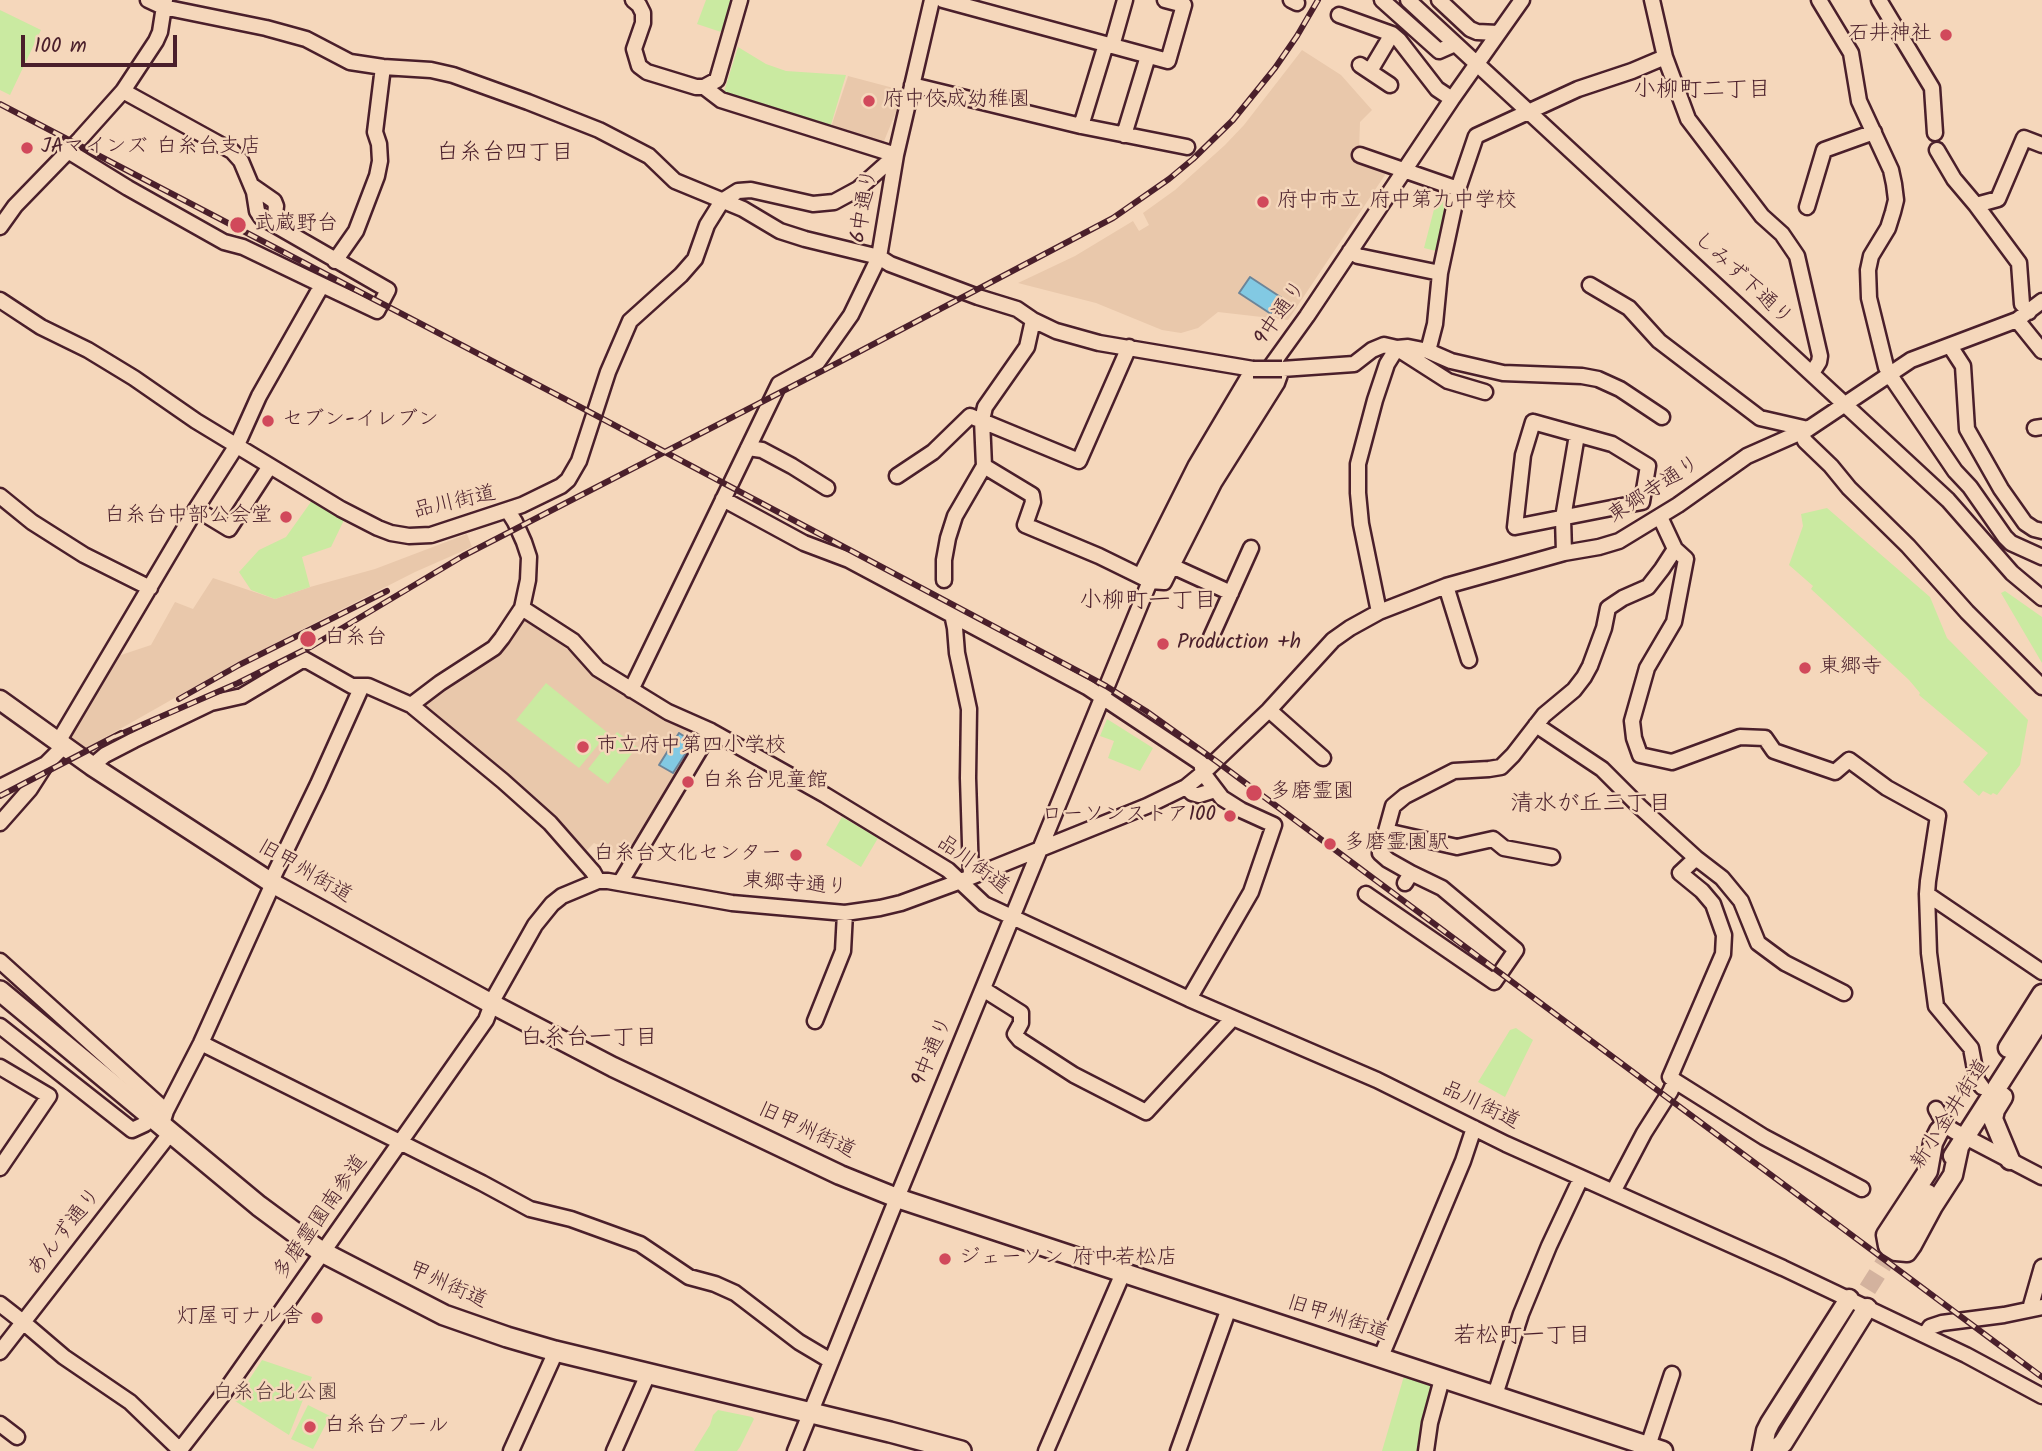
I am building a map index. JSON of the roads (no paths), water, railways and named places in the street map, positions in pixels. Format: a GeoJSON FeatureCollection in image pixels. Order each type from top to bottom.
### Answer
{"type":"FeatureCollection","features":[{"type":"Feature","properties":{"kind":"highway","name":"甲州街道"},"geometry":{"type":"LineString","coordinates":[[0,991],[320,1256],[439,1323],[490,1341],[646,1381],[961,1451]]}},
{"type":"Feature","properties":{"kind":"highway","name":"甲州街道"},"geometry":{"type":"LineString","coordinates":[[0,1002],[163,1127]]}},
{"type":"Feature","properties":{"kind":"highway","name":"甲州街道"},"geometry":{"type":"LineString","coordinates":[[320,1256],[444,1315],[507,1337],[808,1418],[911,1451]]}},
{"type":"Feature","properties":{"kind":"main road","name":"旧甲州街道"},"geometry":{"type":"LineString","coordinates":[[0,700],[92,766],[272,883],[613,1067],[840,1175],[897,1198],[1656,1448]]}},
{"type":"Feature","properties":{"kind":"main road"},"geometry":{"type":"LineString","coordinates":[[1976,1120],[1977,1098],[1982,1087],[2042,994]]}},
{"type":"Feature","properties":{"kind":"main road","name":"新小金井街道"},"geometry":{"type":"LineString","coordinates":[[1900,1238],[2042,1017]]}},
{"type":"Feature","properties":{"kind":"main road"},"geometry":{"type":"LineString","coordinates":[[2010,1160],[1993,1115],[2042,1039]]}},
{"type":"Feature","properties":{"kind":"main road"},"geometry":{"type":"LineString","coordinates":[[1940,1117],[1928,1171],[1886,1235],[1888,1246],[1903,1252],[1910,1249],[1933,1206],[1954,1175],[1962,1142]]}},
{"type":"Feature","properties":{"kind":"main road"},"geometry":{"type":"LineString","coordinates":[[1764,1451],[1766,1431],[1770,1423],[1856,1306]]}},
{"type":"Feature","properties":{"kind":"main road"},"geometry":{"type":"LineString","coordinates":[[1774,1451],[1783,1443],[1856,1306]]}},
{"type":"Feature","properties":{"kind":"street"},"geometry":{"type":"LineString","coordinates":[[148,0],[306,39],[350,62],[431,70],[453,75],[599,130],[649,156],[675,181],[743,209],[780,231],[879,257],[890,264],[1017,309],[1056,331],[1099,343],[1253,369],[1354,364],[1384,345],[1408,347],[1428,351],[1451,361],[1503,373],[1598,379],[1620,389],[1662,417]]}},
{"type":"Feature","properties":{"kind":"street"},"geometry":{"type":"LineString","coordinates":[[633,0],[643,13],[643,23],[634,49],[639,66],[647,72],[696,88],[716,80],[740,0]]}},
{"type":"Feature","properties":{"kind":"street","name":"6中通り"},"geometry":{"type":"LineString","coordinates":[[748,448],[779,384],[817,363],[851,315],[879,257],[897,155],[932,0]]}},
{"type":"Feature","properties":{"kind":"street"},"geometry":{"type":"LineString","coordinates":[[943,0],[1168,61],[1184,5],[1165,0]]}},
{"type":"Feature","properties":{"kind":"street"},"geometry":{"type":"LineString","coordinates":[[1082,126],[1125,0]]}},
{"type":"Feature","properties":{"kind":"street"},"geometry":{"type":"LineString","coordinates":[[1382,0],[1439,51],[1455,44]]}},
{"type":"Feature","properties":{"kind":"street","name":"しみず下通り"},"geometry":{"type":"LineString","coordinates":[[1408,0],[1948,500],[2012,573],[2042,598]]}},
{"type":"Feature","properties":{"kind":"street"},"geometry":{"type":"LineString","coordinates":[[1439,0],[1470,29],[1498,33]]}},
{"type":"Feature","properties":{"kind":"street","name":"9中通り"},"geometry":{"type":"LineString","coordinates":[[795,1451],[1150,581],[1199,487],[1271,366],[1522,0]]}},
{"type":"Feature","properties":{"kind":"street"},"geometry":{"type":"LineString","coordinates":[[1653,0],[1665,57],[1688,119],[1762,216],[1782,234],[1797,256],[1820,356],[1812,373]]}},
{"type":"Feature","properties":{"kind":"street"},"geometry":{"type":"LineString","coordinates":[[1819,0],[1851,53],[1859,101],[1891,170],[1896,200],[1888,228],[1871,256],[1868,270],[1869,298],[1880,348],[1890,374],[1955,471],[1970,486],[2005,537],[2011,543],[2042,557]]}},
{"type":"Feature","properties":{"kind":"street"},"geometry":{"type":"LineString","coordinates":[[1880,0],[1932,88],[1935,133]]}},
{"type":"Feature","properties":{"kind":"street"},"geometry":{"type":"LineString","coordinates":[[0,227],[15,206],[123,91],[156,41],[164,3]]}},
{"type":"Feature","properties":{"kind":"street"},"geometry":{"type":"LineString","coordinates":[[1339,15],[1392,34],[1437,89],[1452,99]]}},
{"type":"Feature","properties":{"kind":"street"},"geometry":{"type":"LineString","coordinates":[[1390,85],[1365,68],[1392,34]]}},
{"type":"Feature","properties":{"kind":"street"},"geometry":{"type":"LineString","coordinates":[[1124,135],[1148,56]]}},
{"type":"Feature","properties":{"kind":"street"},"geometry":{"type":"LineString","coordinates":[[1428,351],[1435,324],[1440,273],[1458,189],[1476,136],[1578,89],[1665,57]]}},
{"type":"Feature","properties":{"kind":"street"},"geometry":{"type":"LineString","coordinates":[[335,261],[356,231],[377,176],[380,161],[375,132],[383,67]]}},
{"type":"Feature","properties":{"kind":"street"},"geometry":{"type":"LineString","coordinates":[[912,85],[1082,126],[1187,147]]}},
{"type":"Feature","properties":{"kind":"street"},"geometry":{"type":"LineString","coordinates":[[704,87],[721,100],[897,155]]}},
{"type":"Feature","properties":{"kind":"street"},"geometry":{"type":"LineString","coordinates":[[68,151],[224,242],[243,247],[377,311],[388,290],[274,224],[274,201],[251,185],[240,161],[232,152],[123,91]]}},
{"type":"Feature","properties":{"kind":"street"},"geometry":{"type":"LineString","coordinates":[[1807,207],[1824,150],[1874,132]]}},
{"type":"Feature","properties":{"kind":"street"},"geometry":{"type":"LineString","coordinates":[[1976,205],[1998,199],[2024,138],[2042,145]]}},
{"type":"Feature","properties":{"kind":"street"},"geometry":{"type":"LineString","coordinates":[[1937,150],[1954,179],[2019,263],[2023,316],[2042,351]]}},
{"type":"Feature","properties":{"kind":"street"},"geometry":{"type":"LineString","coordinates":[[506,511],[561,486],[573,473],[608,372],[630,321],[695,259],[707,225],[722,201],[738,191],[751,190],[813,204],[834,202],[853,192],[897,155]]}},
{"type":"Feature","properties":{"kind":"street"},"geometry":{"type":"LineString","coordinates":[[1360,155],[1458,189]]}},
{"type":"Feature","properties":{"kind":"street"},"geometry":{"type":"LineString","coordinates":[[1350,251],[1358,256],[1440,273]]}},
{"type":"Feature","properties":{"kind":"street"},"geometry":{"type":"LineString","coordinates":[[0,823],[30,789],[61,744],[196,509],[237,445],[259,396],[322,285]]}},
{"type":"Feature","properties":{"kind":"street"},"geometry":{"type":"LineString","coordinates":[[1590,285],[1629,308],[1659,341],[1760,418],[1805,431],[1805,441],[2042,687]]}},
{"type":"Feature","properties":{"kind":"street","name":"品川街道"},"geometry":{"type":"LineString","coordinates":[[0,300],[41,327],[123,371],[196,421],[320,498],[378,528],[409,536],[431,536],[506,511],[515,522],[529,557],[528,580],[522,608],[573,641],[598,669],[631,691],[668,712],[711,731],[966,878],[969,891],[984,904],[1189,999],[1377,1080],[1856,1306],[1925,1335],[2042,1396]]}},
{"type":"Feature","properties":{"kind":"street","name":"東郷寺通り"},"geometry":{"type":"LineString","coordinates":[[492,1004],[542,915],[562,896],[598,881],[732,903],[845,913],[869,910],[901,903],[1147,806],[1186,787],[1207,769],[1269,710],[1333,640],[1350,628],[1379,612],[1446,586],[1564,553],[1619,541],[1747,456],[1805,431],[1911,360],[2023,316],[2042,301]]}},
{"type":"Feature","properties":{"kind":"street"},"geometry":{"type":"LineString","coordinates":[[943,580],[947,538],[955,516],[984,466],[982,420],[985,407],[1027,347],[1033,320]]}},
{"type":"Feature","properties":{"kind":"street"},"geometry":{"type":"LineString","coordinates":[[1950,346],[1963,366],[1967,429],[2001,489],[2025,523],[2042,531]]}},
{"type":"Feature","properties":{"kind":"street"},"geometry":{"type":"LineString","coordinates":[[897,476],[933,452],[970,416],[1079,461],[1129,347]]}},
{"type":"Feature","properties":{"kind":"street"},"geometry":{"type":"LineString","coordinates":[[1397,348],[1448,381],[1485,392]]}},
{"type":"Feature","properties":{"kind":"street"},"geometry":{"type":"LineString","coordinates":[[1379,612],[1361,524],[1358,464],[1387,364],[1397,348]]}},
{"type":"Feature","properties":{"kind":"street"},"geometry":{"type":"LineString","coordinates":[[1150,581],[1143,571],[1196,465],[1253,369]]}},
{"type":"Feature","properties":{"kind":"street"},"geometry":{"type":"LineString","coordinates":[[984,466],[1032,495],[1033,502],[1025,525],[1150,581],[1164,582],[1214,483],[1277,383],[1282,369]]}},
{"type":"Feature","properties":{"kind":"street"},"geometry":{"type":"LineString","coordinates":[[1533,422],[1612,444],[1648,466],[1642,502],[1563,518],[1516,527],[1523,455],[1533,422]]}},
{"type":"Feature","properties":{"kind":"street"},"geometry":{"type":"LineString","coordinates":[[1564,553],[1563,518],[1577,435]]}},
{"type":"Feature","properties":{"kind":"street"},"geometry":{"type":"LineString","coordinates":[[631,691],[748,448],[762,450],[827,488]]}},
{"type":"Feature","properties":{"kind":"street"},"geometry":{"type":"LineString","coordinates":[[196,509],[229,529],[270,466]]}},
{"type":"Feature","properties":{"kind":"street"},"geometry":{"type":"LineString","coordinates":[[0,496],[32,522],[84,555],[150,589]]}},
{"type":"Feature","properties":{"kind":"street"},"geometry":{"type":"LineString","coordinates":[[723,499],[804,543],[849,561],[952,614],[1087,687],[1201,763],[1222,798],[1274,825],[1251,892],[1189,999]]}},
{"type":"Feature","properties":{"kind":"street"},"geometry":{"type":"LineString","coordinates":[[1660,516],[1675,549],[1686,559],[1674,622],[1647,668],[1632,721],[1640,755],[1672,762],[1740,737],[1765,738],[1774,751],[1835,772],[1849,760],[1887,788],[1938,816],[1927,894],[1929,953],[1936,1006],[1970,1048],[1977,1080],[1982,1087]]}},
{"type":"Feature","properties":{"kind":"street"},"geometry":{"type":"LineString","coordinates":[[1211,636],[1251,548]]}},
{"type":"Feature","properties":{"kind":"street"},"geometry":{"type":"LineString","coordinates":[[1366,894],[1493,982],[1516,950],[1442,888],[1408,878],[1380,853],[1393,806],[1397,801],[1454,771],[1501,766],[1540,720],[1574,690],[1584,677],[1604,628],[1608,608],[1648,587],[1675,549]]}},
{"type":"Feature","properties":{"kind":"street"},"geometry":{"type":"LineString","coordinates":[[1172,566],[1231,593]]}},
{"type":"Feature","properties":{"kind":"street"},"geometry":{"type":"LineString","coordinates":[[1446,586],[1469,660]]}},
{"type":"Feature","properties":{"kind":"street"},"geometry":{"type":"LineString","coordinates":[[411,705],[440,682],[494,648],[522,608]]}},
{"type":"Feature","properties":{"kind":"street"},"geometry":{"type":"LineString","coordinates":[[952,614],[969,709],[966,878]]}},
{"type":"Feature","properties":{"kind":"street"},"geometry":{"type":"LineString","coordinates":[[92,766],[105,755],[211,703],[242,696],[304,659],[352,685],[368,686],[411,705],[550,824],[598,881]]}},
{"type":"Feature","properties":{"kind":"street","name":"あんず通り"},"geometry":{"type":"LineString","coordinates":[[0,1352],[163,1127],[274,875],[362,686]]}},
{"type":"Feature","properties":{"kind":"street"},"geometry":{"type":"LineString","coordinates":[[1269,710],[1323,758]]}},
{"type":"Feature","properties":{"kind":"street"},"geometry":{"type":"LineString","coordinates":[[1540,720],[1613,778],[1640,807],[1722,878],[1741,901],[1758,943],[1786,963],[1844,993]]}},
{"type":"Feature","properties":{"kind":"street"},"geometry":{"type":"LineString","coordinates":[[620,883],[711,731]]}},
{"type":"Feature","properties":{"kind":"street"},"geometry":{"type":"LineString","coordinates":[[0,787],[46,764]]}},
{"type":"Feature","properties":{"kind":"street"},"geometry":{"type":"LineString","coordinates":[[1186,787],[1199,795],[1215,790]]}},
{"type":"Feature","properties":{"kind":"street"},"geometry":{"type":"LineString","coordinates":[[1386,831],[1457,847],[1493,839],[1504,848],[1552,857]]}},
{"type":"Feature","properties":{"kind":"street"},"geometry":{"type":"LineString","coordinates":[[1696,858],[1680,873],[1713,904],[1724,935],[1723,954],[1670,1077],[1765,1138],[1862,1189]]}},
{"type":"Feature","properties":{"kind":"street"},"geometry":{"type":"LineString","coordinates":[[1927,894],[2042,972]]}},
{"type":"Feature","properties":{"kind":"street"},"geometry":{"type":"LineString","coordinates":[[815,1021],[843,951],[845,913]]}},
{"type":"Feature","properties":{"kind":"street"},"geometry":{"type":"LineString","coordinates":[[0,961],[163,1127]]}},
{"type":"Feature","properties":{"kind":"street"},"geometry":{"type":"LineString","coordinates":[[983,989],[1021,1013],[1021,1023],[1014,1034],[1020,1040],[1074,1075],[1146,1112],[1233,1018]]}},
{"type":"Feature","properties":{"kind":"street","name":"多磨霊園南参道"},"geometry":{"type":"LineString","coordinates":[[180,1451],[221,1397],[486,1020],[492,1004]]}},
{"type":"Feature","properties":{"kind":"street"},"geometry":{"type":"LineString","coordinates":[[0,1026],[132,1130],[163,1127]]}},
{"type":"Feature","properties":{"kind":"street"},"geometry":{"type":"LineString","coordinates":[[201,1043],[482,1182],[530,1209],[571,1219],[640,1244],[689,1277],[735,1293],[799,1342],[831,1361]]}},
{"type":"Feature","properties":{"kind":"street"},"geometry":{"type":"LineString","coordinates":[[0,1067],[49,1096],[0,1168]]}},
{"type":"Feature","properties":{"kind":"street"},"geometry":{"type":"LineString","coordinates":[[1613,1192],[1675,1082]]}},
{"type":"Feature","properties":{"kind":"street"},"geometry":{"type":"LineString","coordinates":[[1940,1117],[1962,1142],[2010,1160],[2042,1178]]}},
{"type":"Feature","properties":{"kind":"street"},"geometry":{"type":"LineString","coordinates":[[1380,1359],[1475,1128]]}},
{"type":"Feature","properties":{"kind":"street"},"geometry":{"type":"LineString","coordinates":[[1495,1395],[1521,1314],[1581,1178]]}},
{"type":"Feature","properties":{"kind":"street"},"geometry":{"type":"LineString","coordinates":[[1925,1335],[1930,1328],[1942,1323],[2036,1308],[2042,1267]]}},
{"type":"Feature","properties":{"kind":"street"},"geometry":{"type":"LineString","coordinates":[[1046,1451],[1123,1273]]}},
{"type":"Feature","properties":{"kind":"street"},"geometry":{"type":"LineString","coordinates":[[0,1304],[64,1357],[130,1402],[180,1451]]}},
{"type":"Feature","properties":{"kind":"street"},"geometry":{"type":"LineString","coordinates":[[1178,1451],[1228,1308]]}},
{"type":"Feature","properties":{"kind":"street"},"geometry":{"type":"LineString","coordinates":[[510,1451],[553,1358]]}},
{"type":"Feature","properties":{"kind":"street"},"geometry":{"type":"LineString","coordinates":[[1656,1448],[1672,1374]]}},
{"type":"Feature","properties":{"kind":"street"},"geometry":{"type":"LineString","coordinates":[[1426,1451],[1430,1423],[1442,1379]]}},
{"type":"Feature","properties":{"kind":"street"},"geometry":{"type":"LineString","coordinates":[[614,1451],[646,1381]]}},
{"type":"Feature","properties":{"kind":"street"},"geometry":{"type":"LineString","coordinates":[[0,1424],[17,1437]]}},
{"type":"Feature","properties":{"kind":"water"},"geometry":{"type":"Polygon","coordinates":[[[1250,277],[1282,298],[1271,314],[1239,293],[1250,277]]]}},
{"type":"Feature","properties":{"kind":"water"},"geometry":{"type":"Polygon","coordinates":[[[679,733],[693,742],[673,773],[659,765],[679,733]]]}},
{"type":"Feature","properties":{"kind":"tunnel"},"geometry":{"type":"LineString","coordinates":[[1853,1312],[1900,1238]]}},
{"type":"Feature","properties":{"kind":"railway"},"geometry":{"type":"LineString","coordinates":[[114,737],[238,683],[312,646],[463,556],[1113,218],[1169,179],[1233,120],[1275,68],[1318,0]]}},
{"type":"Feature","properties":{"kind":"railway"},"geometry":{"type":"LineString","coordinates":[[0,104],[1106,686],[1216,761],[2042,1377]]}},
{"type":"Feature","properties":{"kind":"railway"},"geometry":{"type":"LineString","coordinates":[[179,699],[239,665],[387,591]]}},
{"type":"Feature","properties":{"kind":"railway"},"geometry":{"type":"LineString","coordinates":[[0,796],[121,733]]}},
{"type":"Feature","properties":{"kind":"place","name":"石井神社"},"geometry":{"type":"Point","coordinates":[1946,35]}},
{"type":"Feature","properties":{"kind":"place","name":"府中佼成幼稚園"},"geometry":{"type":"Point","coordinates":[869,101]}},
{"type":"Feature","properties":{"kind":"place","name":"JAマインズ 白糸台支店"},"geometry":{"type":"Point","coordinates":[27,148]}},
{"type":"Feature","properties":{"kind":"place","name":"府中市立 府中第九中学校"},"geometry":{"type":"Point","coordinates":[1263,202]}},
{"type":"Feature","properties":{"kind":"place","name":"武蔵野台"},"geometry":{"type":"Point","coordinates":[238,225]}},
{"type":"Feature","properties":{"kind":"place","name":"セブン-イレブン"},"geometry":{"type":"Point","coordinates":[268,421]}},
{"type":"Feature","properties":{"kind":"place","name":"白糸台中部公会堂"},"geometry":{"type":"Point","coordinates":[286,517]}},
{"type":"Feature","properties":{"kind":"place","name":"白糸台"},"geometry":{"type":"Point","coordinates":[308,639]}},
{"type":"Feature","properties":{"kind":"place","name":"Production +h"},"geometry":{"type":"Point","coordinates":[1163,644]}},
{"type":"Feature","properties":{"kind":"place","name":"東郷寺"},"geometry":{"type":"Point","coordinates":[1805,668]}},
{"type":"Feature","properties":{"kind":"place","name":"市立府中第四小学校"},"geometry":{"type":"Point","coordinates":[583,747]}},
{"type":"Feature","properties":{"kind":"place","name":"白糸台児童館"},"geometry":{"type":"Point","coordinates":[688,782]}},
{"type":"Feature","properties":{"kind":"place","name":"多磨霊園"},"geometry":{"type":"Point","coordinates":[1254,793]}},
{"type":"Feature","properties":{"kind":"place","name":"ローソンストア100"},"geometry":{"type":"Point","coordinates":[1230,816]}},
{"type":"Feature","properties":{"kind":"place","name":"多磨霊園駅"},"geometry":{"type":"Point","coordinates":[1330,844]}},
{"type":"Feature","properties":{"kind":"place","name":"白糸台文化センター"},"geometry":{"type":"Point","coordinates":[796,855]}},
{"type":"Feature","properties":{"kind":"place","name":"ジェーソン 府中若松店"},"geometry":{"type":"Point","coordinates":[945,1259]}},
{"type":"Feature","properties":{"kind":"place","name":"灯屋可ナル舎"},"geometry":{"type":"Point","coordinates":[317,1318]}},
{"type":"Feature","properties":{"kind":"place","name":"白糸台プール"},"geometry":{"type":"Point","coordinates":[310,1427]}},
{"type":"Feature","properties":{"kind":"district","name":"小柳町二丁目"},"geometry":{"type":"Point","coordinates":[1702,92]}},
{"type":"Feature","properties":{"kind":"district","name":"白糸台四丁目"},"geometry":{"type":"Point","coordinates":[505,155]}},
{"type":"Feature","properties":{"kind":"district","name":"小柳町一丁目"},"geometry":{"type":"Point","coordinates":[1148,603]}},
{"type":"Feature","properties":{"kind":"district","name":"清水が丘三丁目"},"geometry":{"type":"Point","coordinates":[1591,806]}},
{"type":"Feature","properties":{"kind":"district","name":"白糸台一丁目"},"geometry":{"type":"Point","coordinates":[589,1040]}},
{"type":"Feature","properties":{"kind":"district","name":"若松町一丁目"},"geometry":{"type":"Point","coordinates":[1522,1338]}},
{"type":"Feature","properties":{"kind":"park label","name":"白糸台北公園"},"geometry":{"type":"Point","coordinates":[275,1394]}}]}
